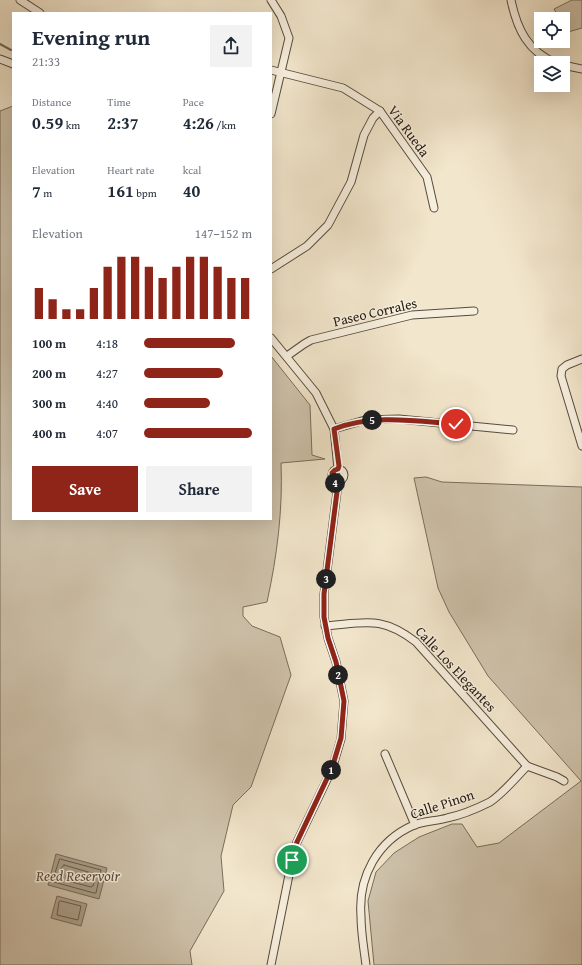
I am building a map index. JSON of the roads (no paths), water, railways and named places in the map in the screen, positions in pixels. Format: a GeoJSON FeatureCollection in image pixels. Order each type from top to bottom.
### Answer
{"type":"FeatureCollection","features":[{"type":"Feature","properties":{"kind":"street"},"geometry":{"type":"LineString","coordinates":[[20,0],[38,12]]}},
{"type":"Feature","properties":{"kind":"street"},"geometry":{"type":"LineString","coordinates":[[271,0],[281,16],[289,38],[272,110]]}},
{"type":"Feature","properties":{"kind":"street"},"geometry":{"type":"LineString","coordinates":[[511,0],[517,25],[528,44],[542,56]]}},
{"type":"Feature","properties":{"kind":"street"},"geometry":{"type":"LineString","coordinates":[[0,59],[12,64]]}},
{"type":"Feature","properties":{"kind":"street"},"geometry":{"type":"LineString","coordinates":[[570,66],[582,69]]}},
{"type":"Feature","properties":{"kind":"street","name":"Via Rueda"},"geometry":{"type":"LineString","coordinates":[[272,70],[343,88],[380,111],[426,177],[434,208]]}},
{"type":"Feature","properties":{"kind":"street"},"geometry":{"type":"LineString","coordinates":[[272,268],[307,246],[328,225],[351,182],[364,135],[373,118],[380,111]]}},
{"type":"Feature","properties":{"kind":"street","name":"Paseo Corrales"},"geometry":{"type":"LineString","coordinates":[[287,356],[311,340],[422,314],[474,311]]}},
{"type":"Feature","properties":{"kind":"street"},"geometry":{"type":"LineString","coordinates":[[272,339],[316,393],[334,429],[338,469]]}},
{"type":"Feature","properties":{"kind":"street"},"geometry":{"type":"LineString","coordinates":[[582,360],[567,364],[562,369],[561,376],[582,446]]}},
{"type":"Feature","properties":{"kind":"street"},"geometry":{"type":"LineString","coordinates":[[334,429],[365,420],[399,419],[513,430]]}},
{"type":"Feature","properties":{"kind":"street"},"geometry":{"type":"LineString","coordinates":[[337,492],[335,490],[332,473],[338,469]]}},
{"type":"Feature","properties":{"kind":"street"},"geometry":{"type":"LineString","coordinates":[[272,965],[292,860],[297,842],[332,768],[341,738],[344,701],[336,662],[325,626],[324,617],[324,594],[337,492],[342,480],[345,477],[345,473],[338,469]]}},
{"type":"Feature","properties":{"kind":"street"},"geometry":{"type":"LineString","coordinates":[[334,480],[338,482],[342,480]]}},
{"type":"Feature","properties":{"kind":"street","name":"Calle Los Elegantes"},"geometry":{"type":"LineString","coordinates":[[325,626],[366,622],[381,624],[405,634],[416,642],[527,766]]}},
{"type":"Feature","properties":{"kind":"street"},"geometry":{"type":"LineString","coordinates":[[385,754],[415,825]]}},
{"type":"Feature","properties":{"kind":"street"},"geometry":{"type":"LineString","coordinates":[[527,766],[564,781]]}},
{"type":"Feature","properties":{"kind":"street","name":"Calle Pinon"},"geometry":{"type":"LineString","coordinates":[[366,965],[360,915],[362,892],[368,869],[380,849],[398,835],[415,825],[450,818],[475,809],[491,801],[527,766]]}},
{"type":"Feature","properties":{"kind":"water","name":"Reed Reservoir"},"geometry":{"type":"Polygon","coordinates":[[[56,854],[107,868],[99,899],[48,885],[56,854]]]}},
{"type":"Feature","properties":{"kind":"water"},"geometry":{"type":"Polygon","coordinates":[[[57,896],[87,904],[81,926],[51,918],[57,896]]]}},
{"type":"Feature","properties":{"kind":"waterway"},"geometry":{"type":"LineString","coordinates":[[0,44],[11,50]]}}]}
